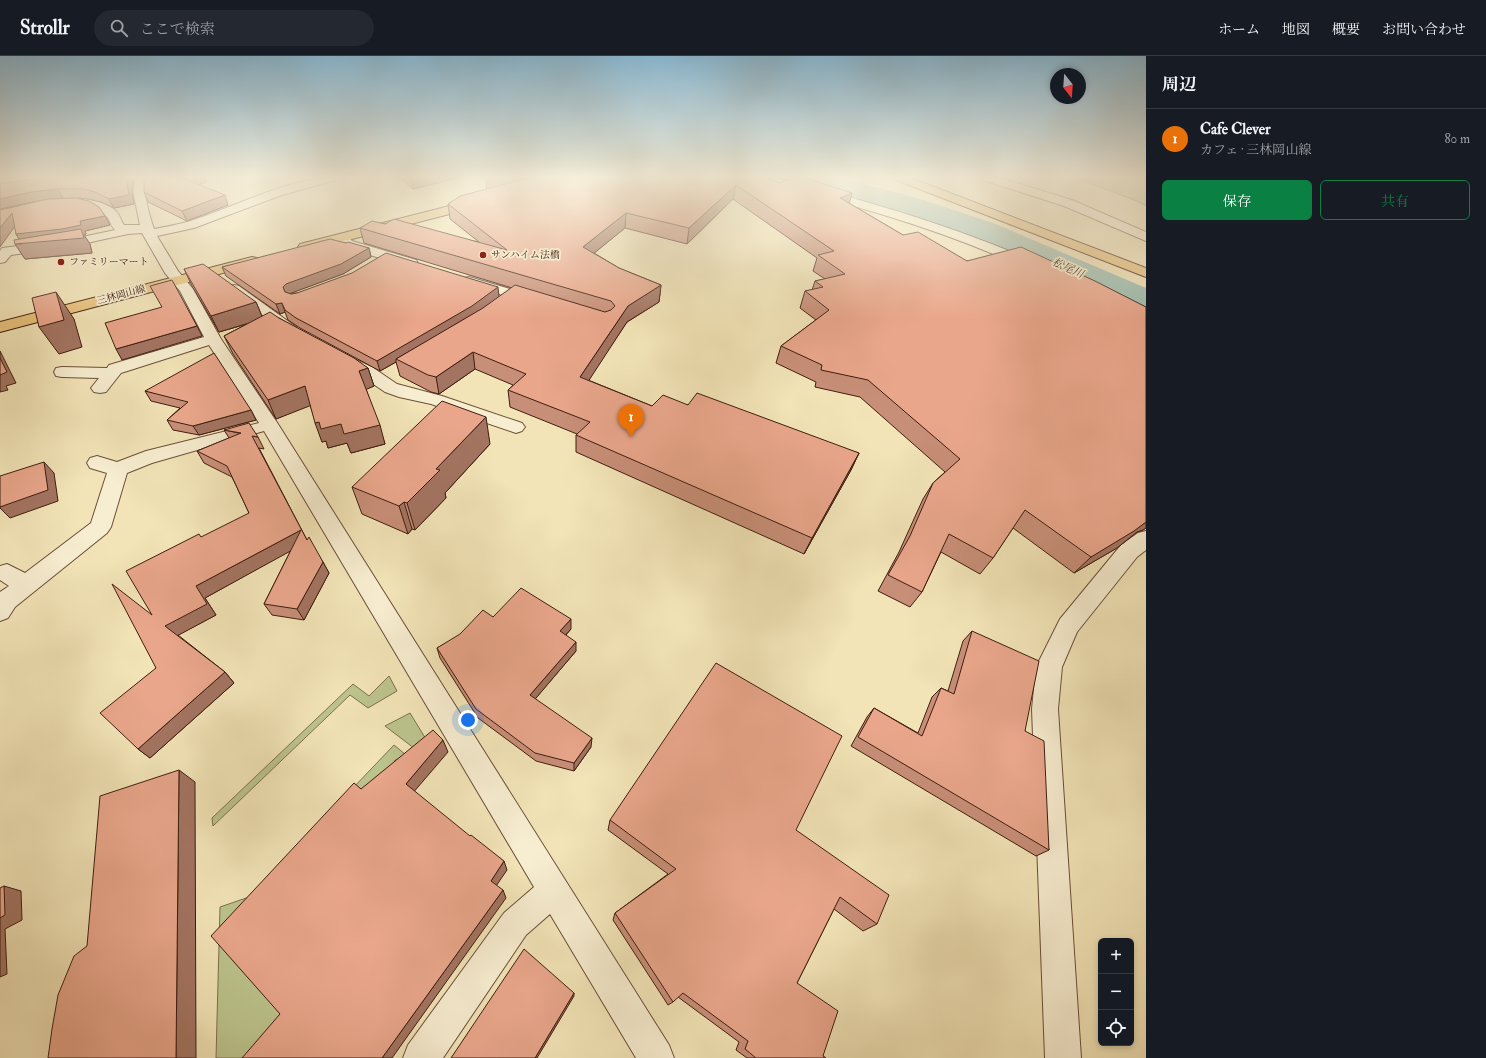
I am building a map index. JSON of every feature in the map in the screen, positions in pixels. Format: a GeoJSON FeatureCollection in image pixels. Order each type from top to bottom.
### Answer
{"type":"FeatureCollection","features":[{"type":"Feature","properties":{"kind":"main road"},"geometry":{"type":"LineString","coordinates":[[290,251],[393,225]]}},
{"type":"Feature","properties":{"kind":"main road"},"geometry":{"type":"LineString","coordinates":[[1021,225],[1146,273]]}},
{"type":"Feature","properties":{"kind":"main road","name":"三林岡山線"},"geometry":{"type":"LineString","coordinates":[[0,327],[267,257]]}},
{"type":"Feature","properties":{"kind":"street"},"geometry":{"type":"LineString","coordinates":[[118,225],[141,230]]}},
{"type":"Feature","properties":{"kind":"street"},"geometry":{"type":"LineString","coordinates":[[141,225],[141,230],[172,274],[186,289],[213,339],[269,424],[656,1058]]}},
{"type":"Feature","properties":{"kind":"street"},"geometry":{"type":"LineString","coordinates":[[0,259],[7,251],[141,230],[191,225]]}},
{"type":"Feature","properties":{"kind":"street"},"geometry":{"type":"LineString","coordinates":[[928,225],[973,241],[1040,270]]}},
{"type":"Feature","properties":{"kind":"street"},"geometry":{"type":"LineString","coordinates":[[1118,225],[1146,237]]}},
{"type":"Feature","properties":{"kind":"street"},"geometry":{"type":"LineString","coordinates":[[342,238],[347,244],[423,267]]}},
{"type":"Feature","properties":{"kind":"street"},"geometry":{"type":"LineString","coordinates":[[373,263],[386,256]]}},
{"type":"Feature","properties":{"kind":"street"},"geometry":{"type":"LineString","coordinates":[[208,272],[237,291],[275,320],[305,338]]}},
{"type":"Feature","properties":{"kind":"street"},"geometry":{"type":"LineString","coordinates":[[454,276],[544,304]]}},
{"type":"Feature","properties":{"kind":"street"},"geometry":{"type":"LineString","coordinates":[[497,308],[514,294]]}},
{"type":"Feature","properties":{"kind":"street"},"geometry":{"type":"LineString","coordinates":[[100,388],[115,369],[213,339]]}},
{"type":"Feature","properties":{"kind":"street"},"geometry":{"type":"LineString","coordinates":[[329,352],[366,371],[386,377],[391,388],[405,393],[436,400],[516,427]]}},
{"type":"Feature","properties":{"kind":"street"},"geometry":{"type":"LineString","coordinates":[[62,372],[112,373]]}},
{"type":"Feature","properties":{"kind":"street"},"geometry":{"type":"LineString","coordinates":[[97,463],[118,468],[154,456],[269,424]]}},
{"type":"Feature","properties":{"kind":"street"},"geometry":{"type":"LineString","coordinates":[[0,611],[7,600],[100,527],[118,468]]}},
{"type":"Feature","properties":{"kind":"street"},"geometry":{"type":"LineString","coordinates":[[1063,1058],[1045,709],[1049,667],[1068,626],[1129,551],[1146,539]]}},
{"type":"Feature","properties":{"kind":"street"},"geometry":{"type":"LineString","coordinates":[[7,573],[26,585]]}},
{"type":"Feature","properties":{"kind":"street"},"geometry":{"type":"LineString","coordinates":[[421,1058],[515,924],[553,890]]}},
{"type":"Feature","properties":{"kind":"green space"},"geometry":{"type":"Polygon","coordinates":[[[389,676],[397,691],[368,708],[350,695],[213,826],[212,818],[353,684],[369,696],[389,676]]]}},
{"type":"Feature","properties":{"kind":"green space"},"geometry":{"type":"Polygon","coordinates":[[[410,713],[432,749],[423,755],[385,726],[410,713]]]}},
{"type":"Feature","properties":{"kind":"green space"},"geometry":{"type":"Polygon","coordinates":[[[394,745],[412,760],[406,767],[397,759],[394,761],[403,769],[303,1027],[302,1058],[216,1058],[220,907],[249,897],[394,745]]]}},
{"type":"Feature","properties":{"kind":"building"},"geometry":{"type":"Polygon","coordinates":[[[14,225],[81,225],[62,229],[16,234],[14,225]]]}},
{"type":"Feature","properties":{"kind":"building"},"geometry":{"type":"Polygon","coordinates":[[[366,225],[415,225],[507,250],[475,225],[611,225],[583,247],[619,268],[661,285],[628,306],[580,377],[652,406],[663,395],[688,405],[697,393],[859,453],[812,538],[576,435],[590,422],[508,390],[526,374],[473,352],[436,377],[428,375],[396,359],[483,308],[515,285],[605,312],[611,310],[615,306],[611,301],[360,228],[366,225]]]}},
{"type":"Feature","properties":{"kind":"building"},"geometry":{"type":"Polygon","coordinates":[[[675,225],[693,225],[689,228],[675,225]]]}},
{"type":"Feature","properties":{"kind":"building"},"geometry":{"type":"Polygon","coordinates":[[[795,225],[886,225],[903,235],[918,232],[967,261],[1021,247],[1095,281],[1146,307],[1146,522],[1091,557],[1025,510],[993,558],[949,534],[922,592],[888,575],[910,536],[933,483],[960,459],[868,380],[821,370],[822,365],[781,346],[829,310],[805,291],[823,287],[815,281],[845,274],[818,255],[834,251],[795,225]]]}},
{"type":"Feature","properties":{"kind":"building"},"geometry":{"type":"Polygon","coordinates":[[[81,229],[84,238],[15,244],[14,240],[81,229]]]}},
{"type":"Feature","properties":{"kind":"building"},"geometry":{"type":"Polygon","coordinates":[[[330,239],[369,248],[341,264],[286,284],[283,287],[285,292],[291,294],[297,293],[352,273],[386,253],[498,287],[472,306],[377,361],[296,318],[285,310],[282,303],[276,304],[222,267],[330,239]]]}},
{"type":"Feature","properties":{"kind":"building"},"geometry":{"type":"Polygon","coordinates":[[[203,264],[256,302],[211,316],[184,269],[203,264]]]}},
{"type":"Feature","properties":{"kind":"building"},"geometry":{"type":"Polygon","coordinates":[[[172,280],[197,326],[116,349],[105,323],[162,307],[150,286],[172,280]]]}},
{"type":"Feature","properties":{"kind":"building"},"geometry":{"type":"Polygon","coordinates":[[[56,292],[64,320],[39,327],[32,298],[56,292]]]}},
{"type":"Feature","properties":{"kind":"building"},"geometry":{"type":"Polygon","coordinates":[[[270,312],[354,358],[368,368],[359,371],[380,425],[344,434],[341,424],[321,429],[319,422],[315,423],[305,386],[268,400],[224,336],[270,312]]]}},
{"type":"Feature","properties":{"kind":"building"},"geometry":{"type":"Polygon","coordinates":[[[214,353],[251,410],[193,426],[167,420],[188,402],[145,391],[214,353]]]}},
{"type":"Feature","properties":{"kind":"building"},"geometry":{"type":"Polygon","coordinates":[[[0,358],[7,372],[0,375],[0,358]]]}},
{"type":"Feature","properties":{"kind":"building"},"geometry":{"type":"Polygon","coordinates":[[[442,401],[486,417],[436,469],[440,470],[407,503],[404,502],[399,506],[352,487],[442,401]]]}},
{"type":"Feature","properties":{"kind":"building"},"geometry":{"type":"Polygon","coordinates":[[[249,423],[258,437],[252,436],[307,540],[309,537],[323,562],[297,609],[264,604],[301,530],[196,586],[207,604],[165,626],[225,672],[138,749],[100,713],[156,668],[112,584],[152,615],[126,571],[199,534],[201,537],[249,513],[227,466],[197,451],[241,433],[224,430],[249,423]]]}},
{"type":"Feature","properties":{"kind":"building"},"geometry":{"type":"Polygon","coordinates":[[[44,462],[48,490],[0,507],[0,476],[44,462]]]}},
{"type":"Feature","properties":{"kind":"building"},"geometry":{"type":"Polygon","coordinates":[[[521,588],[571,619],[560,631],[576,642],[530,695],[592,738],[574,763],[535,753],[476,709],[437,648],[460,634],[483,610],[493,617],[521,588]]]}},
{"type":"Feature","properties":{"kind":"building"},"geometry":{"type":"Polygon","coordinates":[[[972,631],[1039,661],[1025,731],[1044,741],[1049,850],[858,737],[874,708],[922,736],[941,688],[954,694],[972,631]]]}},
{"type":"Feature","properties":{"kind":"building"},"geometry":{"type":"Polygon","coordinates":[[[716,663],[842,736],[796,830],[889,895],[877,924],[840,897],[797,983],[838,1011],[823,1056],[826,1058],[756,1058],[745,1049],[748,1041],[683,993],[673,1002],[615,913],[676,869],[610,820],[716,663]]]}},
{"type":"Feature","properties":{"kind":"building"},"geometry":{"type":"Polygon","coordinates":[[[433,730],[443,740],[406,784],[470,836],[471,835],[504,861],[491,881],[503,890],[382,1058],[242,1058],[280,1014],[211,936],[354,783],[361,789],[433,730]]]}},
{"type":"Feature","properties":{"kind":"building"},"geometry":{"type":"Polygon","coordinates":[[[179,770],[176,1058],[48,1058],[58,995],[74,956],[87,946],[100,796],[179,770]]]}},
{"type":"Feature","properties":{"kind":"building"},"geometry":{"type":"Polygon","coordinates":[[[4,886],[5,915],[0,918],[0,888],[4,886]]]}},
{"type":"Feature","properties":{"kind":"building"},"geometry":{"type":"Polygon","coordinates":[[[524,949],[574,993],[535,1058],[451,1058],[524,949]]]}},
{"type":"Feature","properties":{"kind":"waterway","name":"松尾川"},"geometry":{"type":"LineString","coordinates":[[965,225],[981,230],[1146,302]]}},
{"type":"Feature","properties":{"kind":"place","name":"サンハイム法橋"},"geometry":{"type":"Point","coordinates":[483,255]}},
{"type":"Feature","properties":{"kind":"place","name":"ファミリーマート"},"geometry":{"type":"Point","coordinates":[61,262]}},
{"type":"Feature","properties":{"kind":"place","name":"Cafe Clever"},"geometry":{"type":"Point","coordinates":[631,437]}}]}
